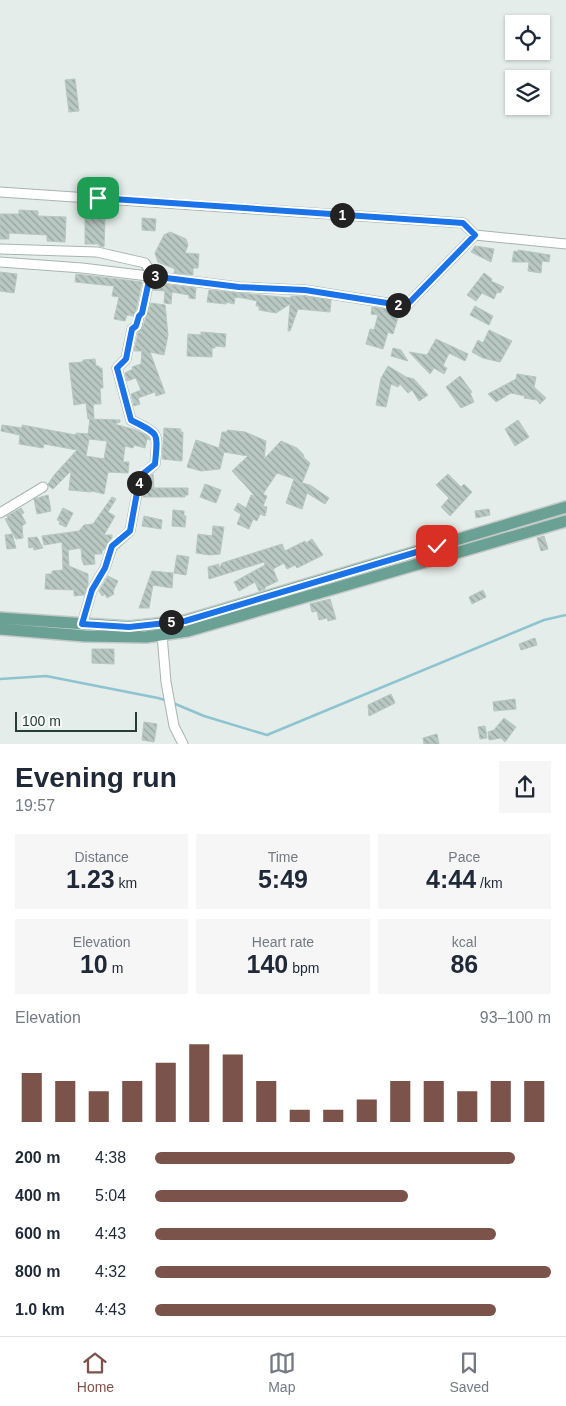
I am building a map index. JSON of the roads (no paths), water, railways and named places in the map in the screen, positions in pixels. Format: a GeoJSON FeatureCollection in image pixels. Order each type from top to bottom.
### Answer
{"type":"FeatureCollection","features":[{"type":"Feature","properties":{"kind":"main road"},"geometry":{"type":"LineString","coordinates":[[0,618],[129,627],[185,621],[566,507]]}},
{"type":"Feature","properties":{"kind":"main road"},"geometry":{"type":"LineString","coordinates":[[0,629],[85,636],[146,638],[197,629],[566,520]]}},
{"type":"Feature","properties":{"kind":"street"},"geometry":{"type":"LineString","coordinates":[[0,192],[463,223],[475,235],[566,244]]}},
{"type":"Feature","properties":{"kind":"street"},"geometry":{"type":"LineString","coordinates":[[0,262],[82,268],[239,287],[305,290],[406,306],[475,235]]}},
{"type":"Feature","properties":{"kind":"street"},"geometry":{"type":"LineString","coordinates":[[0,249],[97,252],[145,263],[151,276],[142,313],[136,326],[132,329],[126,359],[117,368],[131,420],[154,432],[157,437],[155,464],[140,476],[130,531],[112,546],[105,568],[92,590],[82,624]]}},
{"type":"Feature","properties":{"kind":"street"},"geometry":{"type":"LineString","coordinates":[[0,513],[43,487]]}},
{"type":"Feature","properties":{"kind":"street"},"geometry":{"type":"LineString","coordinates":[[162,635],[166,682],[174,726],[183,744]]}},
{"type":"Feature","properties":{"kind":"waterway"},"geometry":{"type":"LineString","coordinates":[[173,703],[204,716],[267,735],[544,620],[566,615]]}},
{"type":"Feature","properties":{"kind":"waterway"},"geometry":{"type":"LineString","coordinates":[[0,679],[46,676],[168,701]]}}]}
